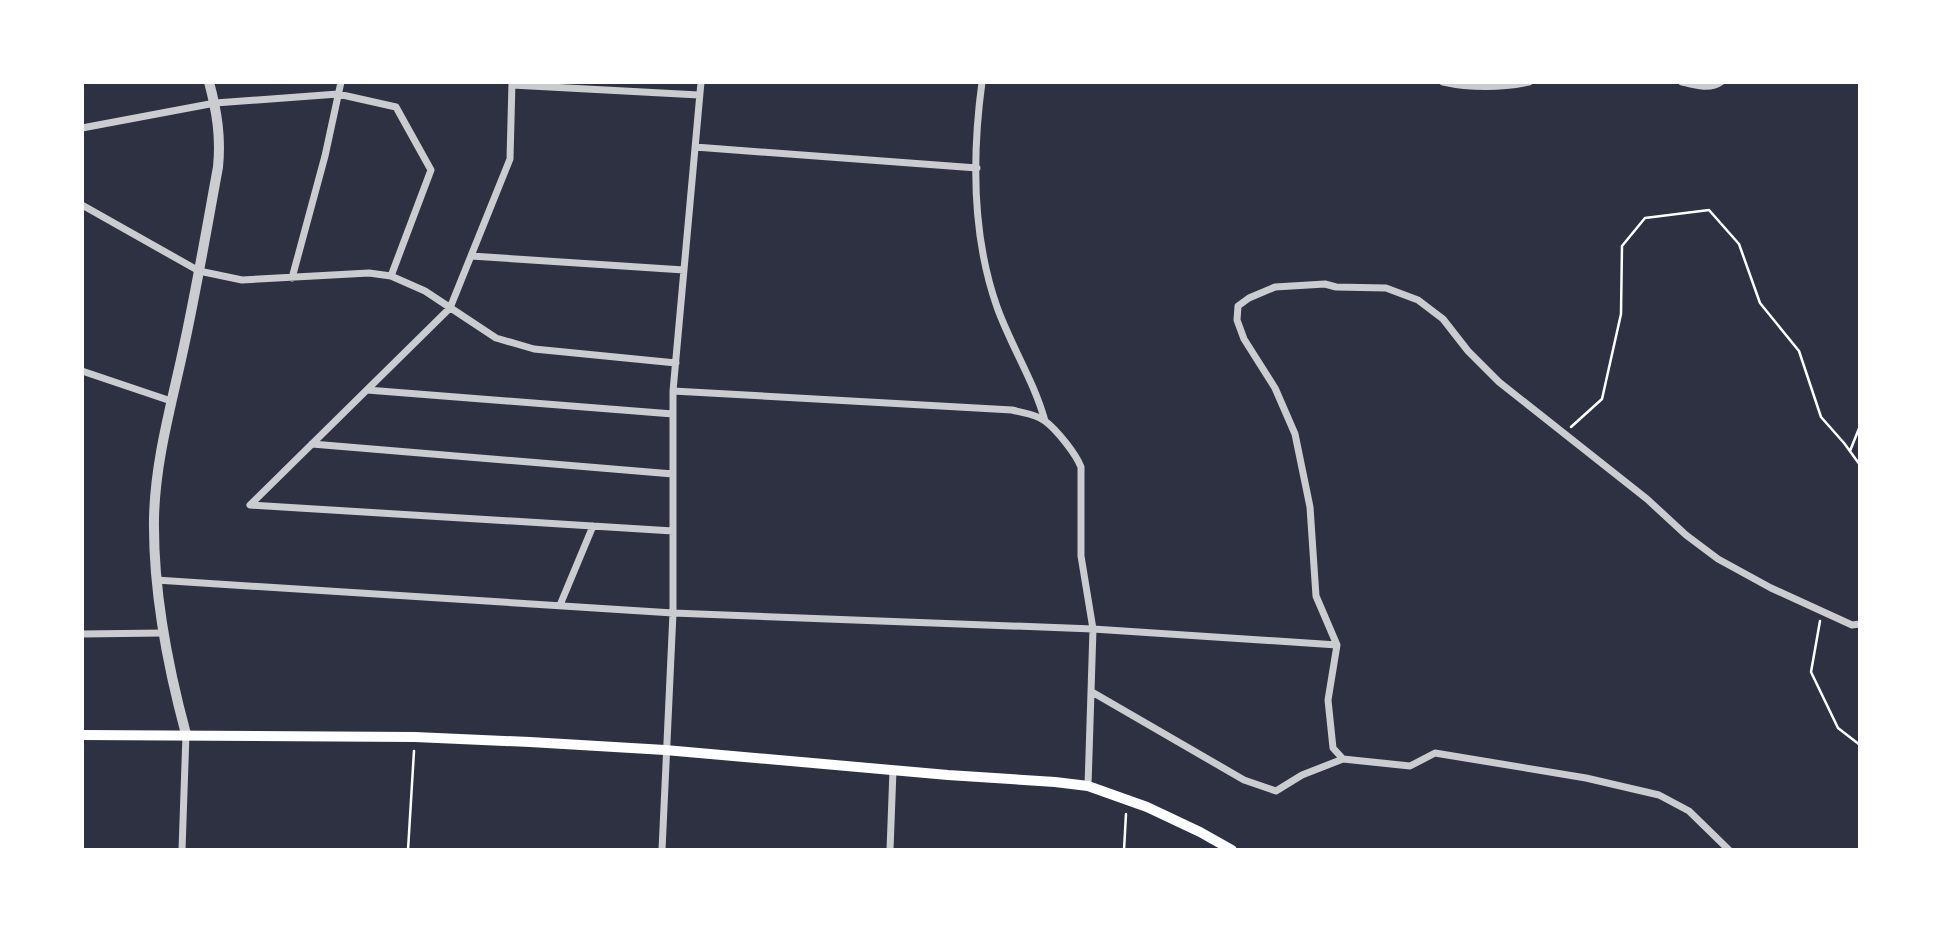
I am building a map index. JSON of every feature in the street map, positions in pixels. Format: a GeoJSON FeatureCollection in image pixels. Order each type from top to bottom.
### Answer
{"type":"FeatureCollection","features":[{"type":"Feature","properties":{"kind":"main road"},"geometry":{"type":"LineString","coordinates":[[82,735],[415,737],[665,750],[1088,786],[1171,818],[1232,850]]}},
{"type":"Feature","properties":{"kind":"street"},"geometry":{"type":"LineString","coordinates":[[182,850],[186,734],[172,682],[163,633],[156,580],[154,517],[159,465],[219,167],[220,141],[209,82]]}},
{"type":"Feature","properties":{"kind":"street"},"geometry":{"type":"LineString","coordinates":[[292,278],[325,156],[341,82]]}},
{"type":"Feature","properties":{"kind":"street"},"geometry":{"type":"LineString","coordinates":[[662,850],[673,612],[673,391],[701,82]]}},
{"type":"Feature","properties":{"kind":"street"},"geometry":{"type":"LineString","coordinates":[[982,82],[977,116],[977,222],[987,274],[998,309],[1040,401],[1045,421]]}},
{"type":"Feature","properties":{"kind":"street"},"geometry":{"type":"LineString","coordinates":[[1443,82],[1457,85],[1514,85],[1529,82]]}},
{"type":"Feature","properties":{"kind":"street"},"geometry":{"type":"LineString","coordinates":[[1682,82],[1699,85],[1717,85],[1721,82]]}},
{"type":"Feature","properties":{"kind":"street"},"geometry":{"type":"LineString","coordinates":[[673,531],[250,505],[450,308],[510,159],[512,83],[699,95]]}},
{"type":"Feature","properties":{"kind":"street"},"geometry":{"type":"LineString","coordinates":[[82,128],[215,103],[338,94],[396,107],[431,170],[391,276]]}},
{"type":"Feature","properties":{"kind":"street"},"geometry":{"type":"LineString","coordinates":[[695,147],[977,168]]}},
{"type":"Feature","properties":{"kind":"street"},"geometry":{"type":"LineString","coordinates":[[82,205],[199,271],[242,280],[369,273],[391,276],[425,291],[496,338],[534,349],[676,363]]}},
{"type":"Feature","properties":{"kind":"street"},"geometry":{"type":"LineString","coordinates":[[471,256],[684,270]]}},
{"type":"Feature","properties":{"kind":"street"},"geometry":{"type":"LineString","coordinates":[[1343,759],[1333,748],[1328,700],[1337,645],[1317,596],[1310,507],[1295,434],[1275,388],[1244,339],[1237,320],[1238,306],[1275,287],[1325,284],[1336,287],[1386,288],[1418,300],[1443,319],[1468,351],[1499,382],[1718,559],[1771,588],[1852,625],[1860,624]]}},
{"type":"Feature","properties":{"kind":"street"},"geometry":{"type":"LineString","coordinates":[[82,371],[171,401]]}},
{"type":"Feature","properties":{"kind":"street"},"geometry":{"type":"LineString","coordinates":[[367,390],[673,414]]}},
{"type":"Feature","properties":{"kind":"street"},"geometry":{"type":"LineString","coordinates":[[673,391],[1012,410],[1045,421],[1077,457],[1081,467],[1081,556],[1093,629],[1088,786]]}},
{"type":"Feature","properties":{"kind":"street"},"geometry":{"type":"LineString","coordinates":[[312,444],[673,474]]}},
{"type":"Feature","properties":{"kind":"street"},"geometry":{"type":"LineString","coordinates":[[560,605],[593,526]]}},
{"type":"Feature","properties":{"kind":"street"},"geometry":{"type":"LineString","coordinates":[[156,580],[673,612],[1093,629],[1337,645]]}},
{"type":"Feature","properties":{"kind":"street"},"geometry":{"type":"LineString","coordinates":[[82,634],[163,633]]}},
{"type":"Feature","properties":{"kind":"street"},"geometry":{"type":"LineString","coordinates":[[1092,692],[1244,780],[1276,791],[1303,775],[1343,759],[1410,766],[1435,753],[1586,778],[1659,795],[1689,811],[1729,850]]}},
{"type":"Feature","properties":{"kind":"street"},"geometry":{"type":"LineString","coordinates":[[890,850],[893,770]]}},
{"type":"Feature","properties":{"kind":"path"},"geometry":{"type":"LineString","coordinates":[[1564,434],[1602,399],[1621,314],[1622,246],[1645,218],[1709,210],[1739,244],[1760,303],[1799,351],[1821,417],[1860,465]]}},
{"type":"Feature","properties":{"kind":"path"},"geometry":{"type":"LineString","coordinates":[[1850,452],[1860,426]]}},
{"type":"Feature","properties":{"kind":"path"},"geometry":{"type":"LineString","coordinates":[[1822,611],[1811,672],[1838,728],[1860,745]]}},
{"type":"Feature","properties":{"kind":"path"},"geometry":{"type":"LineString","coordinates":[[408,850],[415,737]]}},
{"type":"Feature","properties":{"kind":"path"},"geometry":{"type":"LineString","coordinates":[[1124,850],[1127,800]]}}]}
